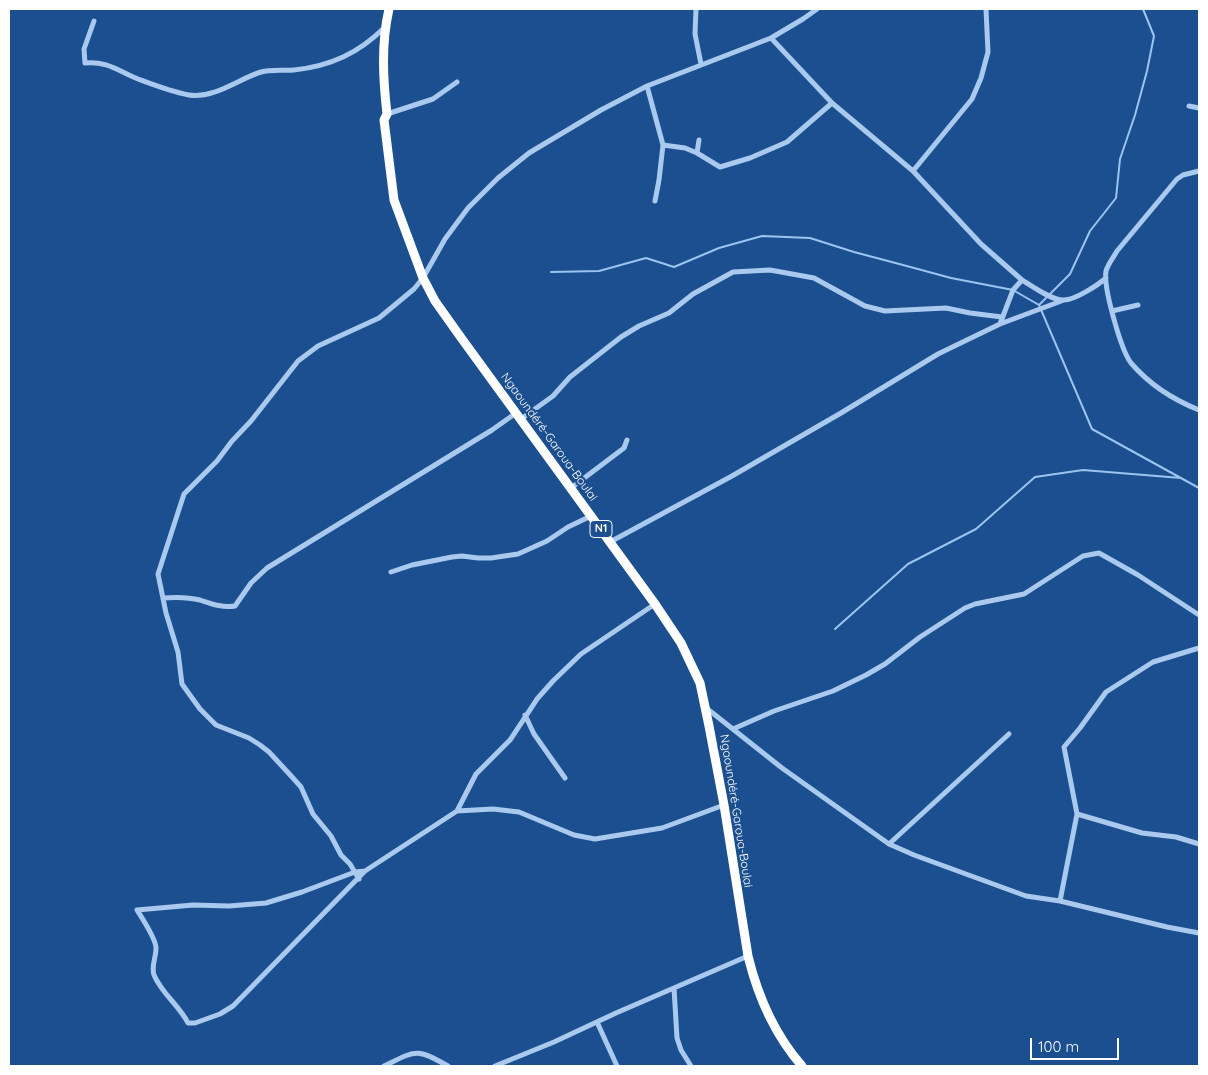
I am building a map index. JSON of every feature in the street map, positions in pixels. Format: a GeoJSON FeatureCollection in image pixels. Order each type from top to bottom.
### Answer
{"type":"FeatureCollection","features":[{"type":"Feature","properties":{"kind":"highway","name":"Ngaoundéré-Garoua-Boulai"},"geometry":{"type":"LineString","coordinates":[[389,9],[385,26],[383,73],[387,114],[384,120],[394,200],[423,278],[448,320],[655,604],[691,664],[700,683],[705,707],[724,805],[748,956],[754,981],[775,1030],[791,1054],[802,1066]]}},
{"type":"Feature","properties":{"kind":"street"},"geometry":{"type":"LineString","coordinates":[[696,9],[695,34],[700,64]]}},
{"type":"Feature","properties":{"kind":"street"},"geometry":{"type":"LineString","coordinates":[[359,879],[341,855],[331,836],[313,814],[301,787],[288,772],[260,745],[249,738],[216,725],[190,697],[182,684],[178,652],[166,613],[158,574],[184,494],[251,422],[298,362],[318,346],[380,318],[409,294],[423,278],[457,221],[498,178],[530,153],[559,134],[647,86],[771,38],[817,9]]}},
{"type":"Feature","properties":{"kind":"street"},"geometry":{"type":"LineString","coordinates":[[913,171],[972,99],[981,78],[988,52],[986,9]]}},
{"type":"Feature","properties":{"kind":"street"},"geometry":{"type":"LineString","coordinates":[[94,21],[84,49],[85,63],[96,62],[117,68],[138,79],[190,95],[203,96],[264,71],[316,67],[333,62],[369,42],[385,26]]}},
{"type":"Feature","properties":{"kind":"street"},"geometry":{"type":"LineString","coordinates":[[771,38],[832,103],[913,171],[981,244],[1022,280],[1050,296],[1064,300]]}},
{"type":"Feature","properties":{"kind":"street"},"geometry":{"type":"LineString","coordinates":[[387,114],[433,99],[457,82]]}},
{"type":"Feature","properties":{"kind":"street"},"geometry":{"type":"LineString","coordinates":[[647,86],[664,145],[655,201]]}},
{"type":"Feature","properties":{"kind":"street"},"geometry":{"type":"LineString","coordinates":[[664,145],[685,148],[720,167],[756,156],[787,142],[832,103]]}},
{"type":"Feature","properties":{"kind":"street"},"geometry":{"type":"LineString","coordinates":[[1189,106],[1199,108]]}},
{"type":"Feature","properties":{"kind":"street"},"geometry":{"type":"LineString","coordinates":[[696,154],[699,140]]}},
{"type":"Feature","properties":{"kind":"street"},"geometry":{"type":"LineString","coordinates":[[1199,171],[1183,175],[1177,179],[1117,251],[1106,271],[1112,311],[1124,350],[1130,361],[1170,396],[1199,410]]}},
{"type":"Feature","properties":{"kind":"street"},"geometry":{"type":"LineString","coordinates":[[163,598],[189,598],[226,608],[235,606],[251,583],[267,568],[492,430],[544,403],[570,377],[621,337],[639,326],[669,313],[693,294],[733,272],[770,270],[814,278],[865,306],[885,311],[946,308],[970,314],[1002,317]]}},
{"type":"Feature","properties":{"kind":"street"},"geometry":{"type":"LineString","coordinates":[[610,542],[803,435],[938,354],[1000,324],[1090,290],[1106,278]]}},
{"type":"Feature","properties":{"kind":"street"},"geometry":{"type":"LineString","coordinates":[[1000,324],[1013,290],[1022,280]]}},
{"type":"Feature","properties":{"kind":"street"},"geometry":{"type":"LineString","coordinates":[[1112,311],[1138,305]]}},
{"type":"Feature","properties":{"kind":"street"},"geometry":{"type":"LineString","coordinates":[[571,488],[624,448],[627,440]]}},
{"type":"Feature","properties":{"kind":"street"},"geometry":{"type":"LineString","coordinates":[[391,572],[412,565],[452,557],[491,558],[518,554],[548,542],[568,527],[591,516]]}},
{"type":"Feature","properties":{"kind":"street"},"geometry":{"type":"LineString","coordinates":[[734,729],[774,711],[833,690],[866,675],[965,608],[975,604],[1024,594],[1083,556],[1099,553],[1138,575],[1199,615]]}},
{"type":"Feature","properties":{"kind":"street"},"geometry":{"type":"LineString","coordinates":[[365,871],[355,872],[275,902],[229,906],[193,905],[137,910],[156,947],[152,969],[156,979],[166,996],[182,1011],[188,1023],[196,1023],[227,1010],[239,1001],[277,959],[365,871],[457,811],[476,774],[510,740],[536,699],[581,654],[655,604]]}},
{"type":"Feature","properties":{"kind":"street"},"geometry":{"type":"LineString","coordinates":[[1060,901],[1078,814],[1064,747],[1111,687],[1153,662],[1199,648]]}},
{"type":"Feature","properties":{"kind":"street"},"geometry":{"type":"LineString","coordinates":[[705,707],[782,768],[889,844],[1026,896],[1060,901],[1199,933]]}},
{"type":"Feature","properties":{"kind":"street"},"geometry":{"type":"LineString","coordinates":[[525,715],[534,734],[565,778]]}},
{"type":"Feature","properties":{"kind":"street"},"geometry":{"type":"LineString","coordinates":[[889,844],[1009,734]]}},
{"type":"Feature","properties":{"kind":"street"},"geometry":{"type":"LineString","coordinates":[[457,811],[494,809],[518,812],[574,835],[595,838],[662,828],[724,805]]}},
{"type":"Feature","properties":{"kind":"street"},"geometry":{"type":"LineString","coordinates":[[1078,814],[1142,833],[1176,837],[1199,844]]}},
{"type":"Feature","properties":{"kind":"street"},"geometry":{"type":"LineString","coordinates":[[495,1066],[554,1042],[748,956]]}},
{"type":"Feature","properties":{"kind":"street"},"geometry":{"type":"LineString","coordinates":[[674,988],[677,1038],[681,1050],[691,1066]]}},
{"type":"Feature","properties":{"kind":"street"},"geometry":{"type":"LineString","coordinates":[[597,1022],[617,1066]]}},
{"type":"Feature","properties":{"kind":"street"},"geometry":{"type":"LineString","coordinates":[[384,1066],[411,1054],[419,1053],[429,1055],[448,1066]]}},
{"type":"Feature","properties":{"kind":"waterway"},"geometry":{"type":"LineString","coordinates":[[1143,9],[1154,36],[1135,115],[1120,159],[1116,198],[1090,231],[1070,274],[1039,305],[1092,429],[1199,488]]}},
{"type":"Feature","properties":{"kind":"waterway"},"geometry":{"type":"LineString","coordinates":[[551,272],[599,271],[646,258],[674,267],[719,248],[762,236],[810,238],[951,278],[1013,290],[1039,305]]}},
{"type":"Feature","properties":{"kind":"waterway"},"geometry":{"type":"LineString","coordinates":[[835,629],[908,564],[976,529],[1035,477],[1083,470],[1181,478]]}}]}
